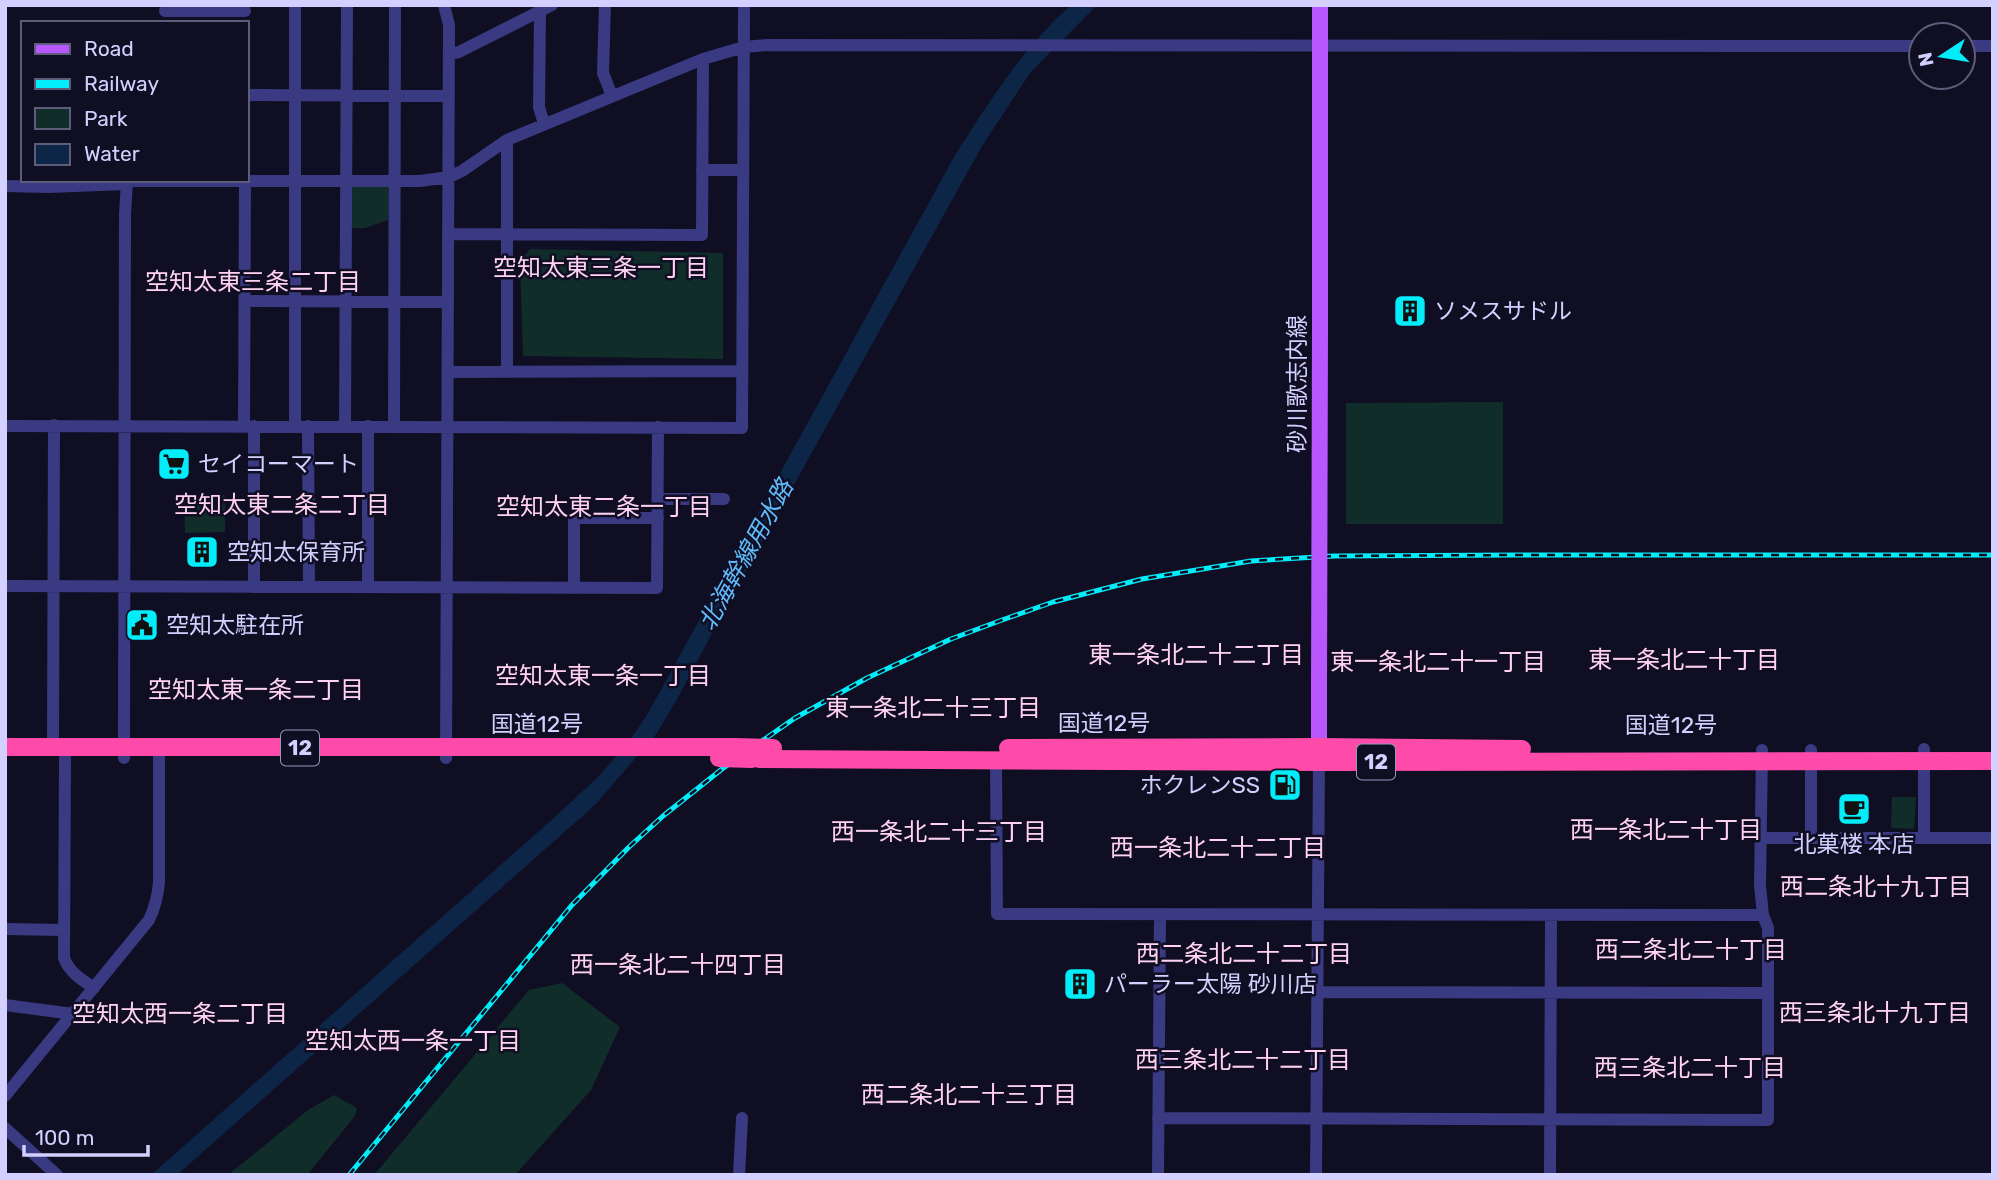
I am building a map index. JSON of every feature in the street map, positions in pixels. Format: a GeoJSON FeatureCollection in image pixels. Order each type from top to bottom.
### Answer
{"type":"FeatureCollection","features":[{"type":"Feature","properties":{"kind":"highway","name":"国道12号"},"geometry":{"type":"LineString","coordinates":[[5,747],[59,752],[159,753],[1762,756],[1924,755],[1993,750]]}},
{"type":"Feature","properties":{"kind":"highway","name":"国道12号"},"geometry":{"type":"LineString","coordinates":[[5,758],[59,752]]}},
{"type":"Feature","properties":{"kind":"highway","name":"国道12号"},"geometry":{"type":"LineString","coordinates":[[766,753],[996,760],[1319,755]]}},
{"type":"Feature","properties":{"kind":"highway","name":"国道12号"},"geometry":{"type":"LineString","coordinates":[[1924,755],[1993,761]]}},
{"type":"Feature","properties":{"kind":"main road","name":"砂川歌志内線"},"geometry":{"type":"LineString","coordinates":[[1319,755],[1320,5]]}},
{"type":"Feature","properties":{"kind":"street"},"geometry":{"type":"LineString","coordinates":[[295,5],[295,301],[309,587]]}},
{"type":"Feature","properties":{"kind":"street"},"geometry":{"type":"LineString","coordinates":[[345,426],[347,5]]}},
{"type":"Feature","properties":{"kind":"street"},"geometry":{"type":"LineString","coordinates":[[394,426],[395,5]]}},
{"type":"Feature","properties":{"kind":"street"},"geometry":{"type":"LineString","coordinates":[[444,5],[449,24],[446,753]]}},
{"type":"Feature","properties":{"kind":"street"},"geometry":{"type":"LineString","coordinates":[[605,5],[603,73],[612,96]]}},
{"type":"Feature","properties":{"kind":"street"},"geometry":{"type":"LineString","coordinates":[[5,426],[742,428],[744,5]]}},
{"type":"Feature","properties":{"kind":"street"},"geometry":{"type":"LineString","coordinates":[[449,54],[459,52],[546,8]]}},
{"type":"Feature","properties":{"kind":"street"},"geometry":{"type":"LineString","coordinates":[[544,124],[539,107],[546,8]]}},
{"type":"Feature","properties":{"kind":"street"},"geometry":{"type":"LineString","coordinates":[[164,13],[196,17],[245,13]]}},
{"type":"Feature","properties":{"kind":"street"},"geometry":{"type":"LineString","coordinates":[[248,181],[420,181],[449,177],[507,140],[544,124],[703,59],[744,47],[767,45],[1907,46]]}},
{"type":"Feature","properties":{"kind":"street"},"geometry":{"type":"LineString","coordinates":[[448,234],[702,235],[703,59]]}},
{"type":"Feature","properties":{"kind":"street"},"geometry":{"type":"LineString","coordinates":[[248,95],[449,96]]}},
{"type":"Feature","properties":{"kind":"street"},"geometry":{"type":"LineString","coordinates":[[507,140],[507,371]]}},
{"type":"Feature","properties":{"kind":"street"},"geometry":{"type":"LineString","coordinates":[[702,170],[743,170]]}},
{"type":"Feature","properties":{"kind":"street"},"geometry":{"type":"LineString","coordinates":[[5,186],[48,187],[126,182],[124,752]]}},
{"type":"Feature","properties":{"kind":"street"},"geometry":{"type":"LineString","coordinates":[[245,182],[245,301],[254,587]]}},
{"type":"Feature","properties":{"kind":"street"},"geometry":{"type":"LineString","coordinates":[[245,301],[448,302]]}},
{"type":"Feature","properties":{"kind":"street"},"geometry":{"type":"LineString","coordinates":[[448,372],[742,371]]}},
{"type":"Feature","properties":{"kind":"street"},"geometry":{"type":"LineString","coordinates":[[54,425],[54,586],[64,958],[66,966],[94,988]]}},
{"type":"Feature","properties":{"kind":"street"},"geometry":{"type":"LineString","coordinates":[[368,426],[368,587]]}},
{"type":"Feature","properties":{"kind":"street"},"geometry":{"type":"LineString","coordinates":[[5,586],[657,588],[658,427]]}},
{"type":"Feature","properties":{"kind":"street"},"geometry":{"type":"LineString","coordinates":[[658,499],[724,499]]}},
{"type":"Feature","properties":{"kind":"street"},"geometry":{"type":"LineString","coordinates":[[573,588],[574,517],[658,518]]}},
{"type":"Feature","properties":{"kind":"street"},"geometry":{"type":"LineString","coordinates":[[5,1096],[149,920],[157,902],[159,882],[159,753]]}},
{"type":"Feature","properties":{"kind":"street"},"geometry":{"type":"LineString","coordinates":[[1316,1175],[1319,755]]}},
{"type":"Feature","properties":{"kind":"street"},"geometry":{"type":"LineString","coordinates":[[1924,755],[1924,838]]}},
{"type":"Feature","properties":{"kind":"street"},"geometry":{"type":"LineString","coordinates":[[1158,1118],[1768,1121],[1768,928],[1763,915],[1760,886],[1762,756]]}},
{"type":"Feature","properties":{"kind":"street"},"geometry":{"type":"LineString","coordinates":[[1811,756],[1811,838]]}},
{"type":"Feature","properties":{"kind":"street"},"geometry":{"type":"LineString","coordinates":[[996,760],[997,914],[1763,915]]}},
{"type":"Feature","properties":{"kind":"street"},"geometry":{"type":"LineString","coordinates":[[1760,838],[1993,838]]}},
{"type":"Feature","properties":{"kind":"street"},"geometry":{"type":"LineString","coordinates":[[1158,1175],[1160,914]]}},
{"type":"Feature","properties":{"kind":"street"},"geometry":{"type":"LineString","coordinates":[[1550,1175],[1551,915]]}},
{"type":"Feature","properties":{"kind":"street"},"geometry":{"type":"LineString","coordinates":[[5,929],[64,930]]}},
{"type":"Feature","properties":{"kind":"street"},"geometry":{"type":"LineString","coordinates":[[1317,992],[1768,993]]}},
{"type":"Feature","properties":{"kind":"street"},"geometry":{"type":"LineString","coordinates":[[5,1005],[73,1014]]}},
{"type":"Feature","properties":{"kind":"street"},"geometry":{"type":"LineString","coordinates":[[739,1175],[742,1118]]}},
{"type":"Feature","properties":{"kind":"street"},"geometry":{"type":"LineString","coordinates":[[5,1128],[57,1175]]}},
{"type":"Feature","properties":{"kind":"green space"},"geometry":{"type":"Polygon","coordinates":[[[350,185],[388,186],[388,220],[365,228],[349,228],[350,185]]]}},
{"type":"Feature","properties":{"kind":"green space"},"geometry":{"type":"Polygon","coordinates":[[[530,249],[723,253],[723,359],[523,356],[520,262],[530,249]]]}},
{"type":"Feature","properties":{"kind":"green space"},"geometry":{"type":"Polygon","coordinates":[[[1503,402],[1503,524],[1346,524],[1346,403],[1503,402]]]}},
{"type":"Feature","properties":{"kind":"green space"},"geometry":{"type":"Polygon","coordinates":[[[225,495],[225,532],[185,533],[184,496],[225,495]]]}},
{"type":"Feature","properties":{"kind":"green space"},"geometry":{"type":"Polygon","coordinates":[[[1892,797],[1916,797],[1914,829],[1891,828],[1892,797]]]}},
{"type":"Feature","properties":{"kind":"green space"},"geometry":{"type":"Polygon","coordinates":[[[562,983],[620,1027],[591,1090],[515,1175],[374,1175],[529,990],[562,983]]]}},
{"type":"Feature","properties":{"kind":"green space"},"geometry":{"type":"Polygon","coordinates":[[[334,1095],[357,1108],[355,1116],[307,1175],[228,1175],[308,1110],[334,1095]]]}},
{"type":"Feature","properties":{"kind":"water","name":"北海幹線用水路"},"geometry":{"type":"Polygon","coordinates":[[[1071,5],[1097,5],[1030,73],[982,146],[657,733],[596,804],[177,1175],[151,1175],[556,816],[601,774],[632,737],[647,715],[954,157],[1022,57],[1071,5]]]}},
{"type":"Feature","properties":{"kind":"railway"},"geometry":{"type":"LineString","coordinates":[[349,1175],[572,905],[663,816],[722,769],[795,718],[867,678],[951,639],[1053,602],[1142,579],[1251,561],[1334,556],[1993,555]]}},
{"type":"Feature","properties":{"kind":"place","name":"ソメスサドル"},"geometry":{"type":"Point","coordinates":[1410,311]}},
{"type":"Feature","properties":{"kind":"place","name":"セイコーマート"},"geometry":{"type":"Point","coordinates":[174,464]}},
{"type":"Feature","properties":{"kind":"place","name":"空知太保育所"},"geometry":{"type":"Point","coordinates":[202,552]}},
{"type":"Feature","properties":{"kind":"place","name":"空知太駐在所"},"geometry":{"type":"Point","coordinates":[142,625]}},
{"type":"Feature","properties":{"kind":"place","name":"ホクレンSS"},"geometry":{"type":"Point","coordinates":[1285,785]}},
{"type":"Feature","properties":{"kind":"place","name":"北菓楼 本店"},"geometry":{"type":"Point","coordinates":[1854,809]}},
{"type":"Feature","properties":{"kind":"place","name":"パーラー太陽 砂川店"},"geometry":{"type":"Point","coordinates":[1080,984]}},
{"type":"Feature","properties":{"kind":"district","name":"空知太東三条一丁目"},"geometry":{"type":"Point","coordinates":[601,268]}},
{"type":"Feature","properties":{"kind":"district","name":"空知太東三条二丁目"},"geometry":{"type":"Point","coordinates":[253,282]}},
{"type":"Feature","properties":{"kind":"district","name":"空知太東二条二丁目"},"geometry":{"type":"Point","coordinates":[282,505]}},
{"type":"Feature","properties":{"kind":"district","name":"空知太東二条一丁目"},"geometry":{"type":"Point","coordinates":[604,507]}},
{"type":"Feature","properties":{"kind":"district","name":"東一条北二十二丁目"},"geometry":{"type":"Point","coordinates":[1196,655]}},
{"type":"Feature","properties":{"kind":"district","name":"東一条北二十丁目"},"geometry":{"type":"Point","coordinates":[1684,660]}},
{"type":"Feature","properties":{"kind":"district","name":"東一条北二十一丁目"},"geometry":{"type":"Point","coordinates":[1438,662]}},
{"type":"Feature","properties":{"kind":"district","name":"空知太東一条一丁目"},"geometry":{"type":"Point","coordinates":[603,676]}},
{"type":"Feature","properties":{"kind":"district","name":"空知太東一条二丁目"},"geometry":{"type":"Point","coordinates":[256,690]}},
{"type":"Feature","properties":{"kind":"district","name":"東一条北二十三丁目"},"geometry":{"type":"Point","coordinates":[933,708]}},
{"type":"Feature","properties":{"kind":"district","name":"西一条北二十丁目"},"geometry":{"type":"Point","coordinates":[1666,830]}},
{"type":"Feature","properties":{"kind":"district","name":"西一条北二十三丁目"},"geometry":{"type":"Point","coordinates":[939,832]}},
{"type":"Feature","properties":{"kind":"district","name":"西一条北二十二丁目"},"geometry":{"type":"Point","coordinates":[1218,848]}},
{"type":"Feature","properties":{"kind":"district","name":"西二条北十九丁目"},"geometry":{"type":"Point","coordinates":[1876,887]}},
{"type":"Feature","properties":{"kind":"district","name":"西二条北二十丁目"},"geometry":{"type":"Point","coordinates":[1691,950]}},
{"type":"Feature","properties":{"kind":"district","name":"西二条北二十二丁目"},"geometry":{"type":"Point","coordinates":[1244,954]}},
{"type":"Feature","properties":{"kind":"district","name":"西一条北二十四丁目"},"geometry":{"type":"Point","coordinates":[678,965]}},
{"type":"Feature","properties":{"kind":"district","name":"西三条北十九丁目"},"geometry":{"type":"Point","coordinates":[1875,1013]}},
{"type":"Feature","properties":{"kind":"district","name":"空知太西一条二丁目"},"geometry":{"type":"Point","coordinates":[180,1014]}},
{"type":"Feature","properties":{"kind":"district","name":"空知太西一条一丁目"},"geometry":{"type":"Point","coordinates":[413,1041]}},
{"type":"Feature","properties":{"kind":"district","name":"西三条北二十二丁目"},"geometry":{"type":"Point","coordinates":[1243,1060]}},
{"type":"Feature","properties":{"kind":"district","name":"西三条北二十丁目"},"geometry":{"type":"Point","coordinates":[1690,1068]}},
{"type":"Feature","properties":{"kind":"district","name":"西二条北二十三丁目"},"geometry":{"type":"Point","coordinates":[969,1095]}}]}
